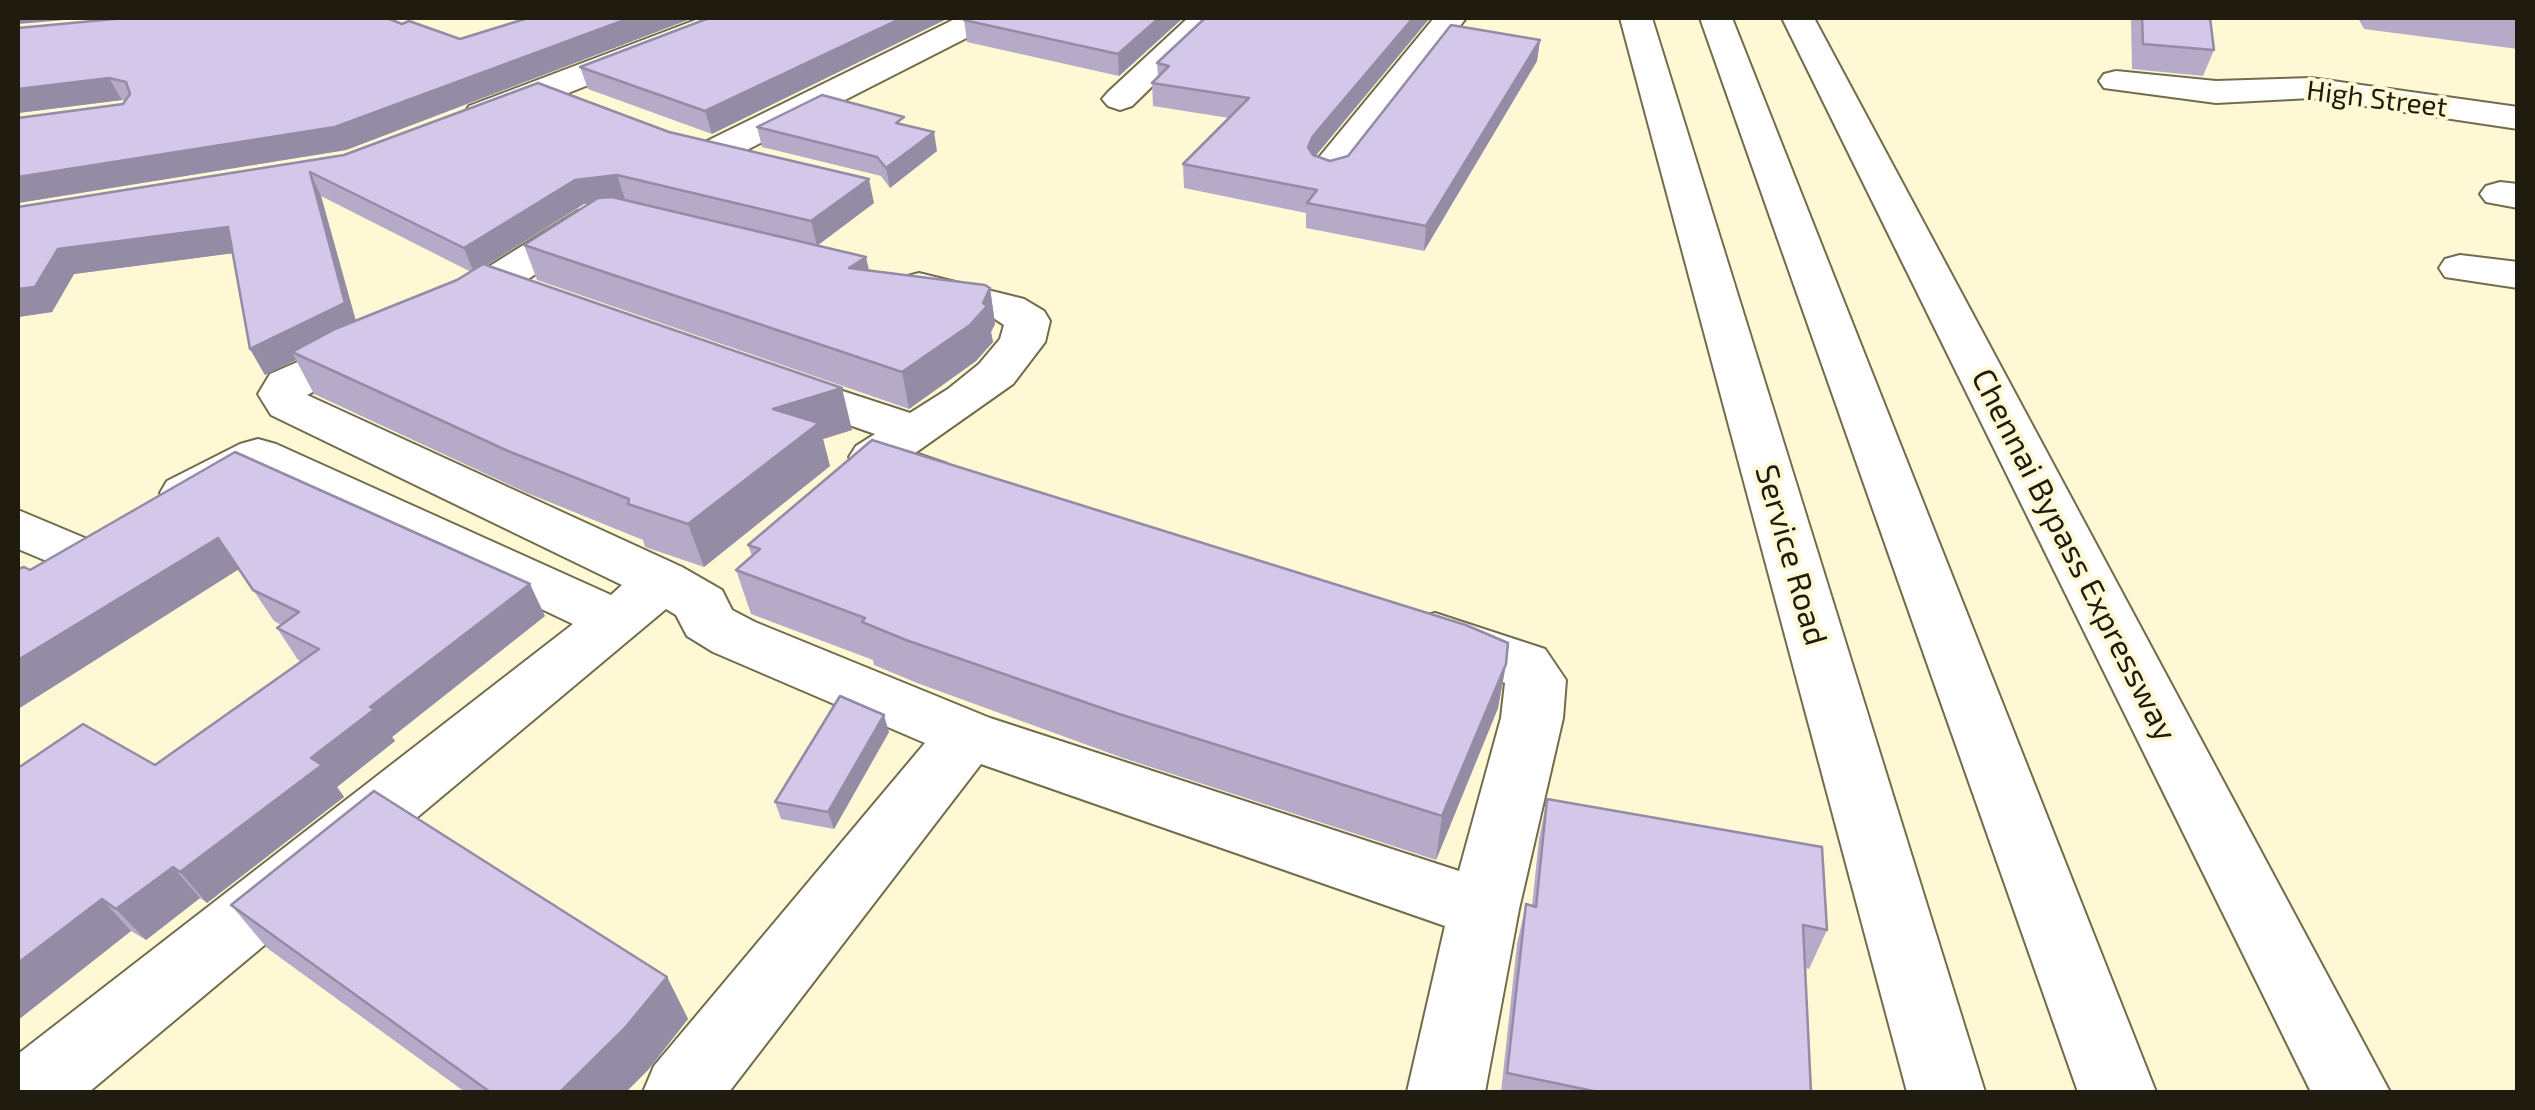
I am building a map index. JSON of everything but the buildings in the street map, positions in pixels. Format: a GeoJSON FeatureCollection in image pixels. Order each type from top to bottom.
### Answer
{"type":"FeatureCollection","features":[{"type":"Feature","properties":{"kind":"main road"},"geometry":{"type":"LineString","coordinates":[[442,130],[729,18]]}},
{"type":"Feature","properties":{"kind":"main road"},"geometry":{"type":"LineString","coordinates":[[772,164],[703,147],[981,18]]}},
{"type":"Feature","properties":{"kind":"main road"},"geometry":{"type":"LineString","coordinates":[[1120,98],[1206,18]]}},
{"type":"Feature","properties":{"kind":"main road"},"geometry":{"type":"LineString","coordinates":[[1330,169],[1450,18]]}},
{"type":"Feature","properties":{"kind":"main road","name":"Service Road"},"geometry":{"type":"LineString","coordinates":[[1636,18],[1946,1092]]}},
{"type":"Feature","properties":{"kind":"main road"},"geometry":{"type":"LineString","coordinates":[[1716,18],[2117,1092]]}},
{"type":"Feature","properties":{"kind":"main road","name":"Chennai Bypass Expressway"},"geometry":{"type":"LineString","coordinates":[[1798,18],[2350,1092]]}},
{"type":"Feature","properties":{"kind":"main road","name":"High Street"},"geometry":{"type":"LineString","coordinates":[[2116,80],[2216,92],[2311,88],[2518,118]]}},
{"type":"Feature","properties":{"kind":"main road"},"geometry":{"type":"LineString","coordinates":[[546,90],[600,110]]}},
{"type":"Feature","properties":{"kind":"main road"},"geometry":{"type":"LineString","coordinates":[[644,220],[624,215],[598,217],[457,308],[300,375],[287,384],[282,394],[288,405],[682,593],[707,622],[734,637],[968,734],[1484,909]]}},
{"type":"Feature","properties":{"kind":"main road"},"geometry":{"type":"LineString","coordinates":[[2460,268],[2518,275]]}},
{"type":"Feature","properties":{"kind":"main road"},"geometry":{"type":"LineString","coordinates":[[832,494],[893,443],[965,399],[996,374],[1022,342],[1028,321],[1008,308],[874,275]]}},
{"type":"Feature","properties":{"kind":"main road"},"geometry":{"type":"LineString","coordinates":[[495,282],[546,304]]}},
{"type":"Feature","properties":{"kind":"main road"},"geometry":{"type":"LineString","coordinates":[[726,366],[893,443],[966,487]]}},
{"type":"Feature","properties":{"kind":"main road"},"geometry":{"type":"LineString","coordinates":[[18,588],[258,455],[682,593]]}},
{"type":"Feature","properties":{"kind":"main road"},"geometry":{"type":"LineString","coordinates":[[18,528],[74,554]]}},
{"type":"Feature","properties":{"kind":"main road"},"geometry":{"type":"LineString","coordinates":[[30,1092],[682,593]]}},
{"type":"Feature","properties":{"kind":"main road"},"geometry":{"type":"LineString","coordinates":[[1398,623],[1524,664],[1535,676],[1532,718],[1484,909],[1446,1092]]}},
{"type":"Feature","properties":{"kind":"main road"},"geometry":{"type":"LineString","coordinates":[[682,1092],[968,734]]}}]}
